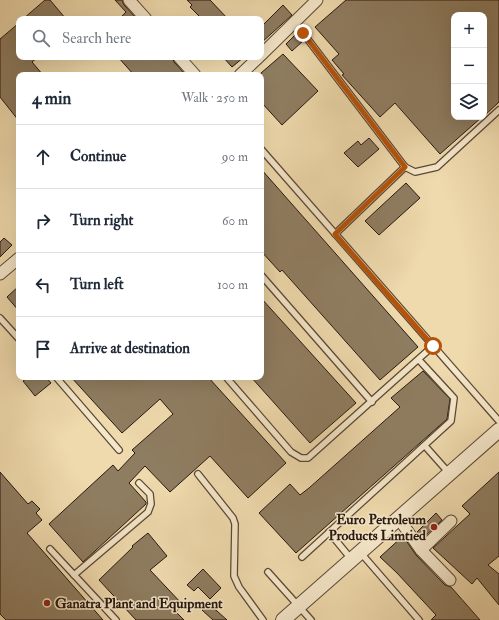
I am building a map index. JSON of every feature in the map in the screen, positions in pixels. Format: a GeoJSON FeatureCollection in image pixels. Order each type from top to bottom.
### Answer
{"type":"FeatureCollection","features":[{"type":"Feature","properties":{"kind":"street"},"geometry":{"type":"LineString","coordinates":[[129,0],[143,16]]}},
{"type":"Feature","properties":{"kind":"street"},"geometry":{"type":"LineString","coordinates":[[264,52],[317,0]]}},
{"type":"Feature","properties":{"kind":"street"},"geometry":{"type":"LineString","coordinates":[[182,60],[192,72]]}},
{"type":"Feature","properties":{"kind":"street"},"geometry":{"type":"LineString","coordinates":[[243,72],[256,60]]}},
{"type":"Feature","properties":{"kind":"street"},"geometry":{"type":"LineString","coordinates":[[0,274],[16,261]]}},
{"type":"Feature","properties":{"kind":"street"},"geometry":{"type":"LineString","coordinates":[[283,620],[498,430]]}},
{"type":"Feature","properties":{"kind":"street"},"geometry":{"type":"LineString","coordinates":[[399,519],[421,550],[450,580]]}},
{"type":"Feature","properties":{"kind":"street"},"geometry":{"type":"LineString","coordinates":[[421,550],[451,521]]}},
{"type":"Feature","properties":{"kind":"lane"},"geometry":{"type":"LineString","coordinates":[[303,33],[405,167],[415,172],[437,167],[499,110]]}},
{"type":"Feature","properties":{"kind":"lane"},"geometry":{"type":"LineString","coordinates":[[264,152],[433,346],[498,430]]}},
{"type":"Feature","properties":{"kind":"lane"},"geometry":{"type":"LineString","coordinates":[[335,234],[405,167]]}},
{"type":"Feature","properties":{"kind":"lane"},"geometry":{"type":"LineString","coordinates":[[264,278],[372,402]]}},
{"type":"Feature","properties":{"kind":"lane"},"geometry":{"type":"LineString","coordinates":[[0,318],[16,336]]}},
{"type":"Feature","properties":{"kind":"lane"},"geometry":{"type":"LineString","coordinates":[[229,380],[291,452],[301,458],[308,458],[433,346]]}},
{"type":"Feature","properties":{"kind":"lane"},"geometry":{"type":"LineString","coordinates":[[302,557],[451,421],[454,400],[452,395],[419,360]]}},
{"type":"Feature","properties":{"kind":"lane"},"geometry":{"type":"LineString","coordinates":[[59,380],[119,450]]}},
{"type":"Feature","properties":{"kind":"lane"},"geometry":{"type":"LineString","coordinates":[[425,446],[449,473]]}},
{"type":"Feature","properties":{"kind":"lane"},"geometry":{"type":"LineString","coordinates":[[198,474],[233,518],[234,576],[239,587],[263,620]]}},
{"type":"Feature","properties":{"kind":"lane"},"geometry":{"type":"LineString","coordinates":[[74,575],[148,512],[151,504],[150,494],[139,483]]}},
{"type":"Feature","properties":{"kind":"lane"},"geometry":{"type":"LineString","coordinates":[[329,532],[356,556],[419,620]]}},
{"type":"Feature","properties":{"kind":"lane"},"geometry":{"type":"LineString","coordinates":[[50,549],[116,620]]}},
{"type":"Feature","properties":{"kind":"lane"},"geometry":{"type":"LineString","coordinates":[[268,572],[311,620]]}},
{"type":"Feature","properties":{"kind":"building"},"geometry":{"type":"Polygon","coordinates":[[[45,0],[50,0],[63,16],[26,16],[45,0]]]}},
{"type":"Feature","properties":{"kind":"building"},"geometry":{"type":"Polygon","coordinates":[[[115,0],[122,0],[124,5],[134,16],[122,16],[126,12],[115,0]]]}},
{"type":"Feature","properties":{"kind":"building"},"geometry":{"type":"Polygon","coordinates":[[[187,0],[210,0],[225,16],[199,16],[190,7],[192,5],[187,0]]]}},
{"type":"Feature","properties":{"kind":"building"},"geometry":{"type":"Polygon","coordinates":[[[346,0],[499,0],[499,102],[487,113],[487,12],[451,12],[451,120],[479,120],[440,154],[395,103],[380,117],[342,75],[344,74],[332,60],[339,54],[315,27],[346,0]]]}},
{"type":"Feature","properties":{"kind":"building"},"geometry":{"type":"Polygon","coordinates":[[[283,5],[292,15],[264,40],[264,24],[283,5]]]}},
{"type":"Feature","properties":{"kind":"building"},"geometry":{"type":"Polygon","coordinates":[[[16,26],[16,60],[34,60],[32,62],[40,72],[16,72],[16,117],[0,97],[0,39],[16,26]]]}},
{"type":"Feature","properties":{"kind":"building"},"geometry":{"type":"Polygon","coordinates":[[[296,34],[303,41],[292,51],[286,44],[296,34]]]}},
{"type":"Feature","properties":{"kind":"building"},"geometry":{"type":"Polygon","coordinates":[[[283,54],[318,91],[282,125],[264,105],[264,72],[262,72],[283,54]]]}},
{"type":"Feature","properties":{"kind":"building"},"geometry":{"type":"Polygon","coordinates":[[[121,60],[173,60],[183,72],[131,72],[121,60]]]}},
{"type":"Feature","properties":{"kind":"building"},"geometry":{"type":"Polygon","coordinates":[[[226,60],[240,60],[232,67],[226,60]]]}},
{"type":"Feature","properties":{"kind":"building"},"geometry":{"type":"Polygon","coordinates":[[[369,138],[379,149],[358,167],[344,153],[358,141],[361,145],[369,138]]]}},
{"type":"Feature","properties":{"kind":"building"},"geometry":{"type":"Polygon","coordinates":[[[264,172],[418,347],[380,380],[282,270],[280,272],[264,254],[264,172]]]}},
{"type":"Feature","properties":{"kind":"building"},"geometry":{"type":"Polygon","coordinates":[[[406,183],[420,198],[379,235],[365,221],[406,183]]]}},
{"type":"Feature","properties":{"kind":"building"},"geometry":{"type":"Polygon","coordinates":[[[4,238],[12,245],[0,257],[0,242],[4,238]]]}},
{"type":"Feature","properties":{"kind":"building"},"geometry":{"type":"Polygon","coordinates":[[[16,289],[16,308],[7,297],[16,289]]]}},
{"type":"Feature","properties":{"kind":"building"},"geometry":{"type":"Polygon","coordinates":[[[264,301],[356,403],[310,443],[254,380],[264,380],[264,301]]]}},
{"type":"Feature","properties":{"kind":"building"},"geometry":{"type":"Polygon","coordinates":[[[423,371],[450,399],[447,419],[296,553],[259,513],[290,484],[300,495],[309,488],[400,407],[391,398],[423,371]]]}},
{"type":"Feature","properties":{"kind":"building"},"geometry":{"type":"Polygon","coordinates":[[[48,380],[51,383],[35,396],[23,381],[48,380]]]}},
{"type":"Feature","properties":{"kind":"building"},"geometry":{"type":"Polygon","coordinates":[[[74,380],[211,380],[286,463],[248,498],[210,456],[170,492],[145,466],[129,483],[146,502],[146,504],[83,562],[49,524],[113,465],[118,471],[135,453],[132,450],[173,414],[160,399],[122,433],[74,380]]]}},
{"type":"Feature","properties":{"kind":"building"},"geometry":{"type":"Polygon","coordinates":[[[0,472],[28,504],[32,501],[40,509],[36,513],[42,520],[27,533],[103,620],[6,620],[0,614],[0,472]]]}},
{"type":"Feature","properties":{"kind":"building"},"geometry":{"type":"Polygon","coordinates":[[[499,472],[499,556],[488,565],[499,574],[499,605],[477,578],[472,584],[433,548],[470,514],[462,506],[499,472]]]}},
{"type":"Feature","properties":{"kind":"building"},"geometry":{"type":"Polygon","coordinates":[[[436,513],[442,520],[422,539],[417,532],[436,513]]]}},
{"type":"Feature","properties":{"kind":"building"},"geometry":{"type":"Polygon","coordinates":[[[148,533],[167,556],[150,570],[183,605],[176,612],[184,620],[136,620],[99,580],[133,547],[132,546],[148,533]]]}},
{"type":"Feature","properties":{"kind":"building"},"geometry":{"type":"Polygon","coordinates":[[[403,536],[416,555],[445,585],[451,587],[480,620],[431,620],[436,615],[380,557],[403,536]]]}},
{"type":"Feature","properties":{"kind":"building"},"geometry":{"type":"Polygon","coordinates":[[[203,569],[221,588],[210,599],[198,587],[194,591],[187,585],[203,569]]]}},
{"type":"Feature","properties":{"kind":"building"},"geometry":{"type":"Polygon","coordinates":[[[208,603],[227,620],[213,620],[202,610],[208,603]]]}},
{"type":"Feature","properties":{"kind":"place","name":"Euro Petroleum Products Limtied"},"geometry":{"type":"Point","coordinates":[434,527]}},
{"type":"Feature","properties":{"kind":"place","name":"Ganatra Plant and Equipment"},"geometry":{"type":"Point","coordinates":[47,603]}},
{"type":"Feature","properties":{"kind":"route"},"geometry":{"type":"LineString","coordinates":[[303,33],[405,167],[335,234],[433,346]]}}]}
